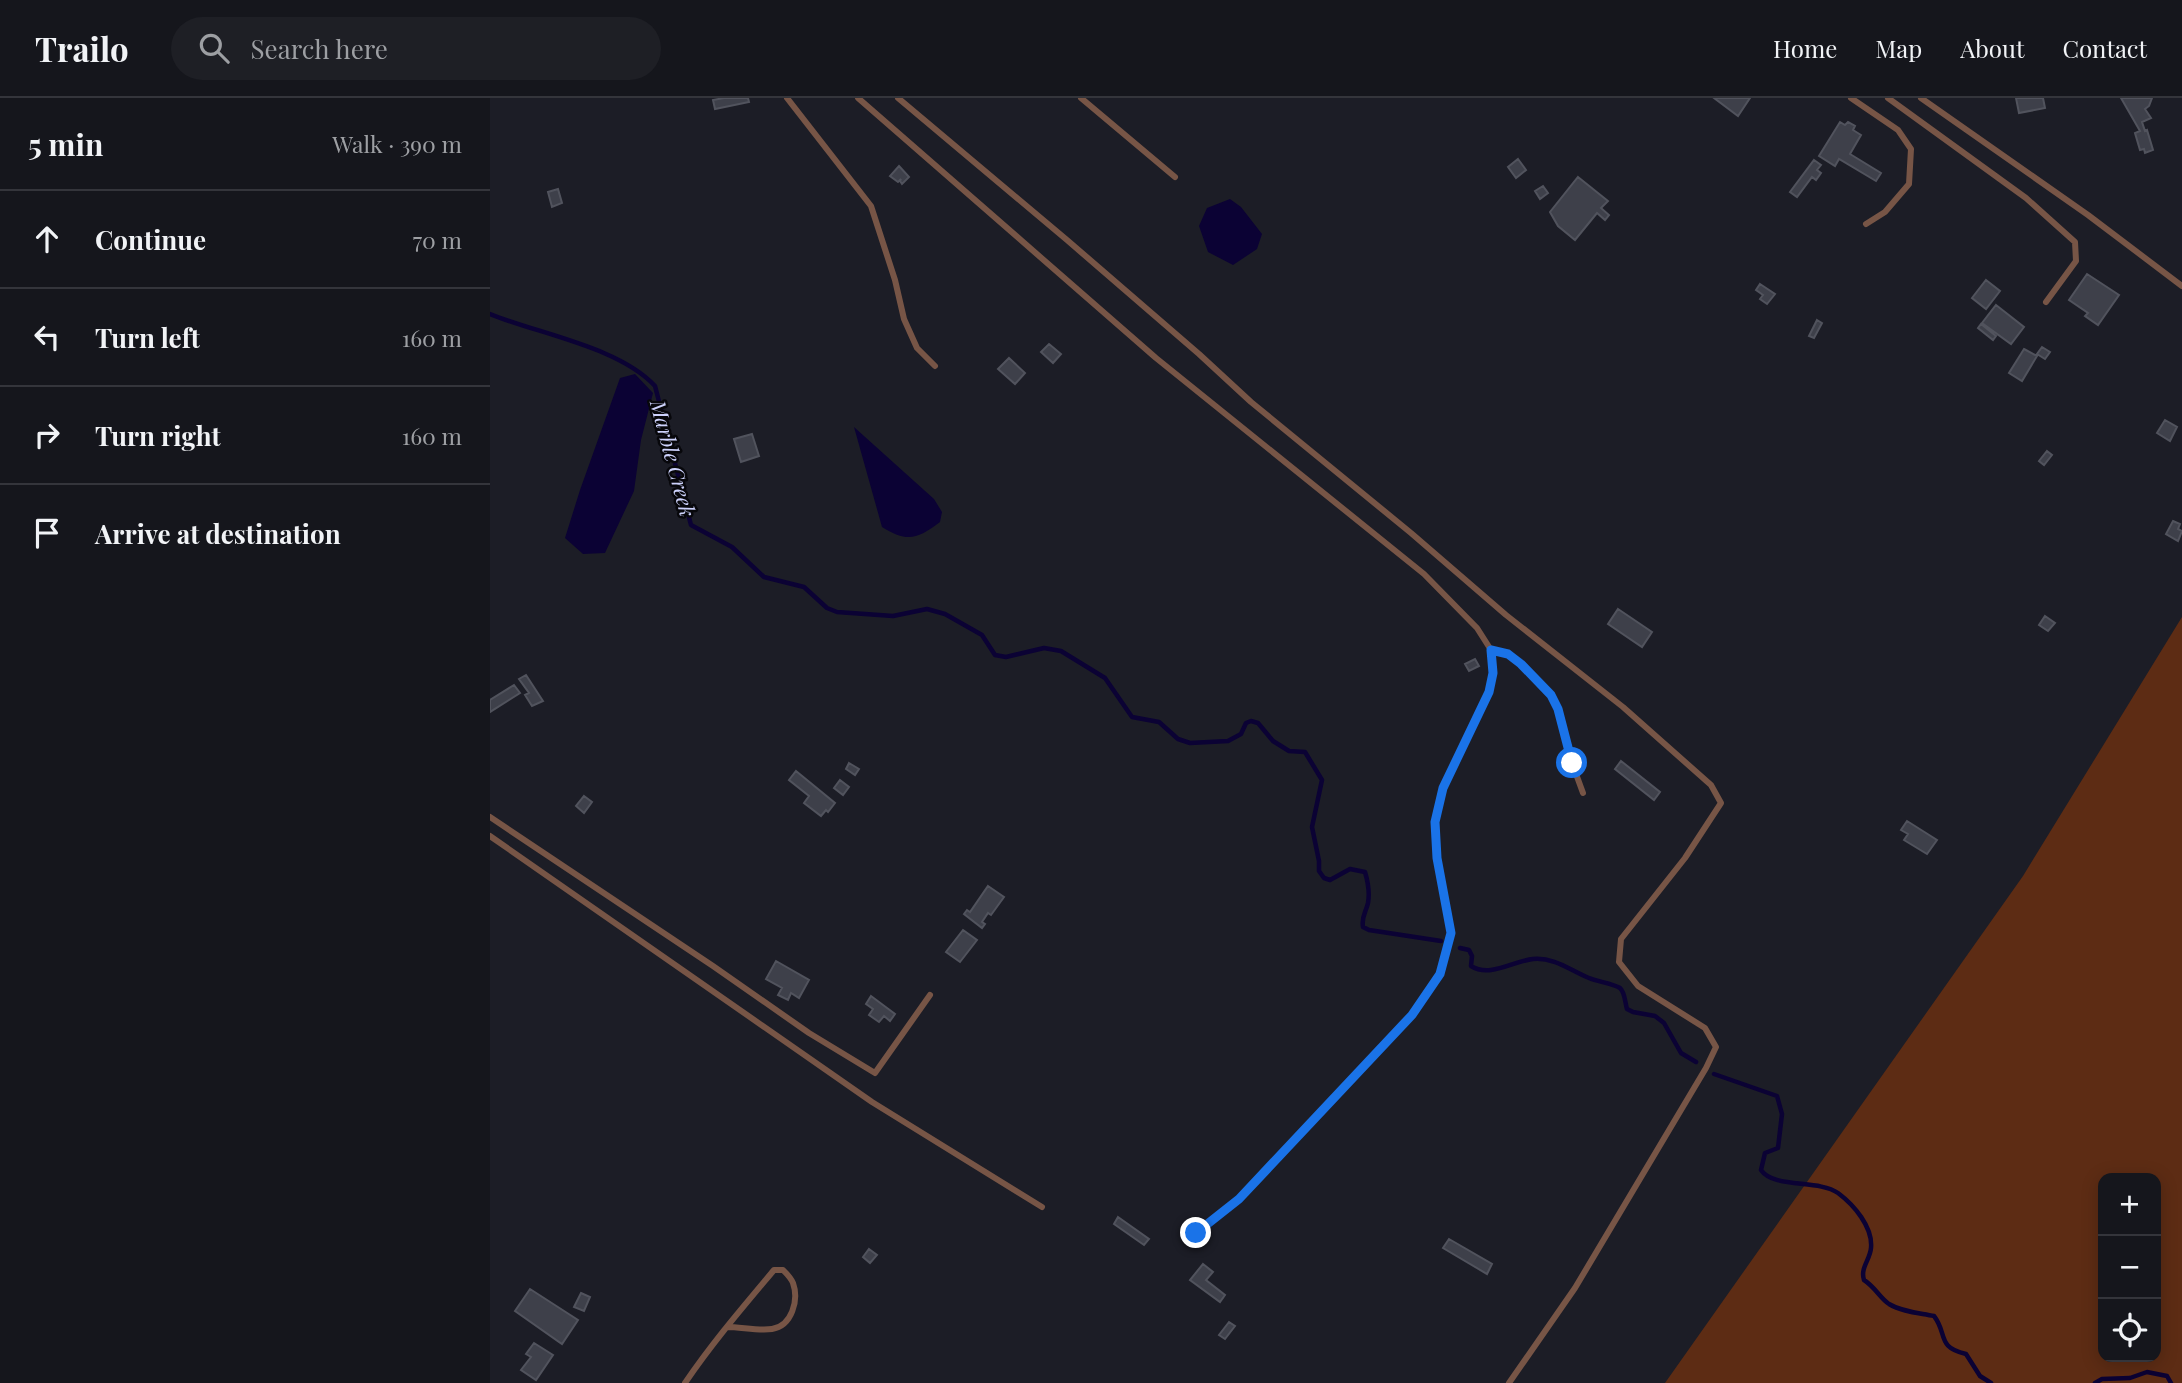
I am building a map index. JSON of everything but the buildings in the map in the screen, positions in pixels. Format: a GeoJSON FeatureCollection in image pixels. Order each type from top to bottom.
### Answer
{"type":"FeatureCollection","features":[{"type":"Feature","properties":{"kind":"lane"},"geometry":{"type":"LineString","coordinates":[[788,98],[871,206],[904,319],[917,348],[935,366]]}},
{"type":"Feature","properties":{"kind":"lane"},"geometry":{"type":"LineString","coordinates":[[858,98],[1156,358],[1424,575],[1476,628],[1491,650],[1493,673],[1489,692],[1443,788],[1435,822],[1437,858],[1451,933],[1440,974],[1412,1015],[1239,1199],[1196,1233]]}},
{"type":"Feature","properties":{"kind":"lane"},"geometry":{"type":"LineString","coordinates":[[898,98],[1148,310],[1251,402],[1506,615],[1623,706],[1711,785],[1721,803],[1685,858],[1621,939],[1619,962],[1638,986],[1705,1028],[1716,1047],[1575,1288],[1509,1383]]}},
{"type":"Feature","properties":{"kind":"lane"},"geometry":{"type":"LineString","coordinates":[[1082,98],[1175,177]]}},
{"type":"Feature","properties":{"kind":"lane"},"geometry":{"type":"LineString","coordinates":[[1851,98],[1898,130],[1911,149],[1909,184],[1885,212],[1866,223]]}},
{"type":"Feature","properties":{"kind":"lane"},"geometry":{"type":"LineString","coordinates":[[1888,98],[2026,198],[2075,242],[2076,261],[2046,302]]}},
{"type":"Feature","properties":{"kind":"lane"},"geometry":{"type":"LineString","coordinates":[[1921,98],[2088,215],[2182,286]]}},
{"type":"Feature","properties":{"kind":"lane"},"geometry":{"type":"LineString","coordinates":[[1491,650],[1508,654],[1551,695],[1558,709],[1583,793]]}},
{"type":"Feature","properties":{"kind":"lane"},"geometry":{"type":"LineString","coordinates":[[490,817],[809,1033],[875,1073],[930,995]]}},
{"type":"Feature","properties":{"kind":"lane"},"geometry":{"type":"LineString","coordinates":[[490,836],[872,1102],[1042,1207]]}},
{"type":"Feature","properties":{"kind":"lane"},"geometry":{"type":"LineString","coordinates":[[685,1383],[705,1353],[774,1270],[783,1270],[793,1280],[796,1294],[794,1309],[786,1322],[774,1329],[727,1327]]}},
{"type":"Feature","properties":{"kind":"shaded area"},"geometry":{"type":"Polygon","coordinates":[[[1230,199],[1241,207],[1262,234],[1257,249],[1233,265],[1208,252],[1199,226],[1207,208],[1230,199]]]}},
{"type":"Feature","properties":{"kind":"shaded area"},"geometry":{"type":"Polygon","coordinates":[[[635,374],[653,393],[641,440],[634,491],[605,553],[583,554],[565,538],[620,378],[635,374]]]}},
{"type":"Feature","properties":{"kind":"shaded area"},"geometry":{"type":"Polygon","coordinates":[[[854,427],[934,499],[942,512],[940,522],[912,537],[899,535],[882,527],[854,427]]]}},
{"type":"Feature","properties":{"kind":"shaded area"},"geometry":{"type":"Polygon","coordinates":[[[2182,617],[2182,1383],[1665,1383],[2023,876],[2182,617]]]}},
{"type":"Feature","properties":{"kind":"waterway","name":"Marble Creek"},"geometry":{"type":"LineString","coordinates":[[490,314],[600,351],[640,373],[655,386],[691,525],[732,547],[764,577],[804,587],[827,608],[837,612],[893,616],[927,609],[945,614],[982,635],[995,655],[1006,657],[1044,648],[1061,651],[1105,678],[1132,717],[1159,722],[1178,739],[1190,743],[1228,741],[1241,734],[1246,723],[1251,721],[1258,723],[1273,741],[1289,751],[1305,752],[1322,780],[1312,827],[1319,871],[1324,878],[1330,880],[1350,869],[1365,872],[1369,895],[1363,927],[1441,941]]}},
{"type":"Feature","properties":{"kind":"waterway","name":"Marble Creek"},"geometry":{"type":"LineString","coordinates":[[1460,948],[1469,950],[1472,956],[1471,966],[1478,969],[1494,970],[1525,960],[1541,959],[1556,962],[1589,978],[1617,986],[1623,992],[1627,1009],[1655,1016],[1664,1023],[1681,1053],[1696,1062]]}},
{"type":"Feature","properties":{"kind":"waterway","name":"Marble Creek"},"geometry":{"type":"LineString","coordinates":[[1714,1074],[1777,1096],[1782,1114],[1778,1148],[1765,1153],[1761,1170],[1776,1180],[1819,1186],[1844,1198],[1861,1217],[1871,1240],[1863,1272],[1864,1280],[1894,1307],[1934,1316],[1946,1344],[1966,1354],[1980,1376],[1991,1383]]}},
{"type":"Feature","properties":{"kind":"waterway","name":"Marble Creek"},"geometry":{"type":"LineString","coordinates":[[2095,1383],[2102,1379],[2130,1378],[2147,1372],[2167,1376],[2171,1383]]}},
{"type":"Feature","properties":{"kind":"route"},"geometry":{"type":"LineString","coordinates":[[1196,1233],[1239,1199],[1412,1015],[1440,974],[1451,933],[1437,858],[1435,822],[1443,788],[1489,692],[1493,673],[1491,650],[1508,654],[1551,695],[1558,709],[1572,763]]}}]}
